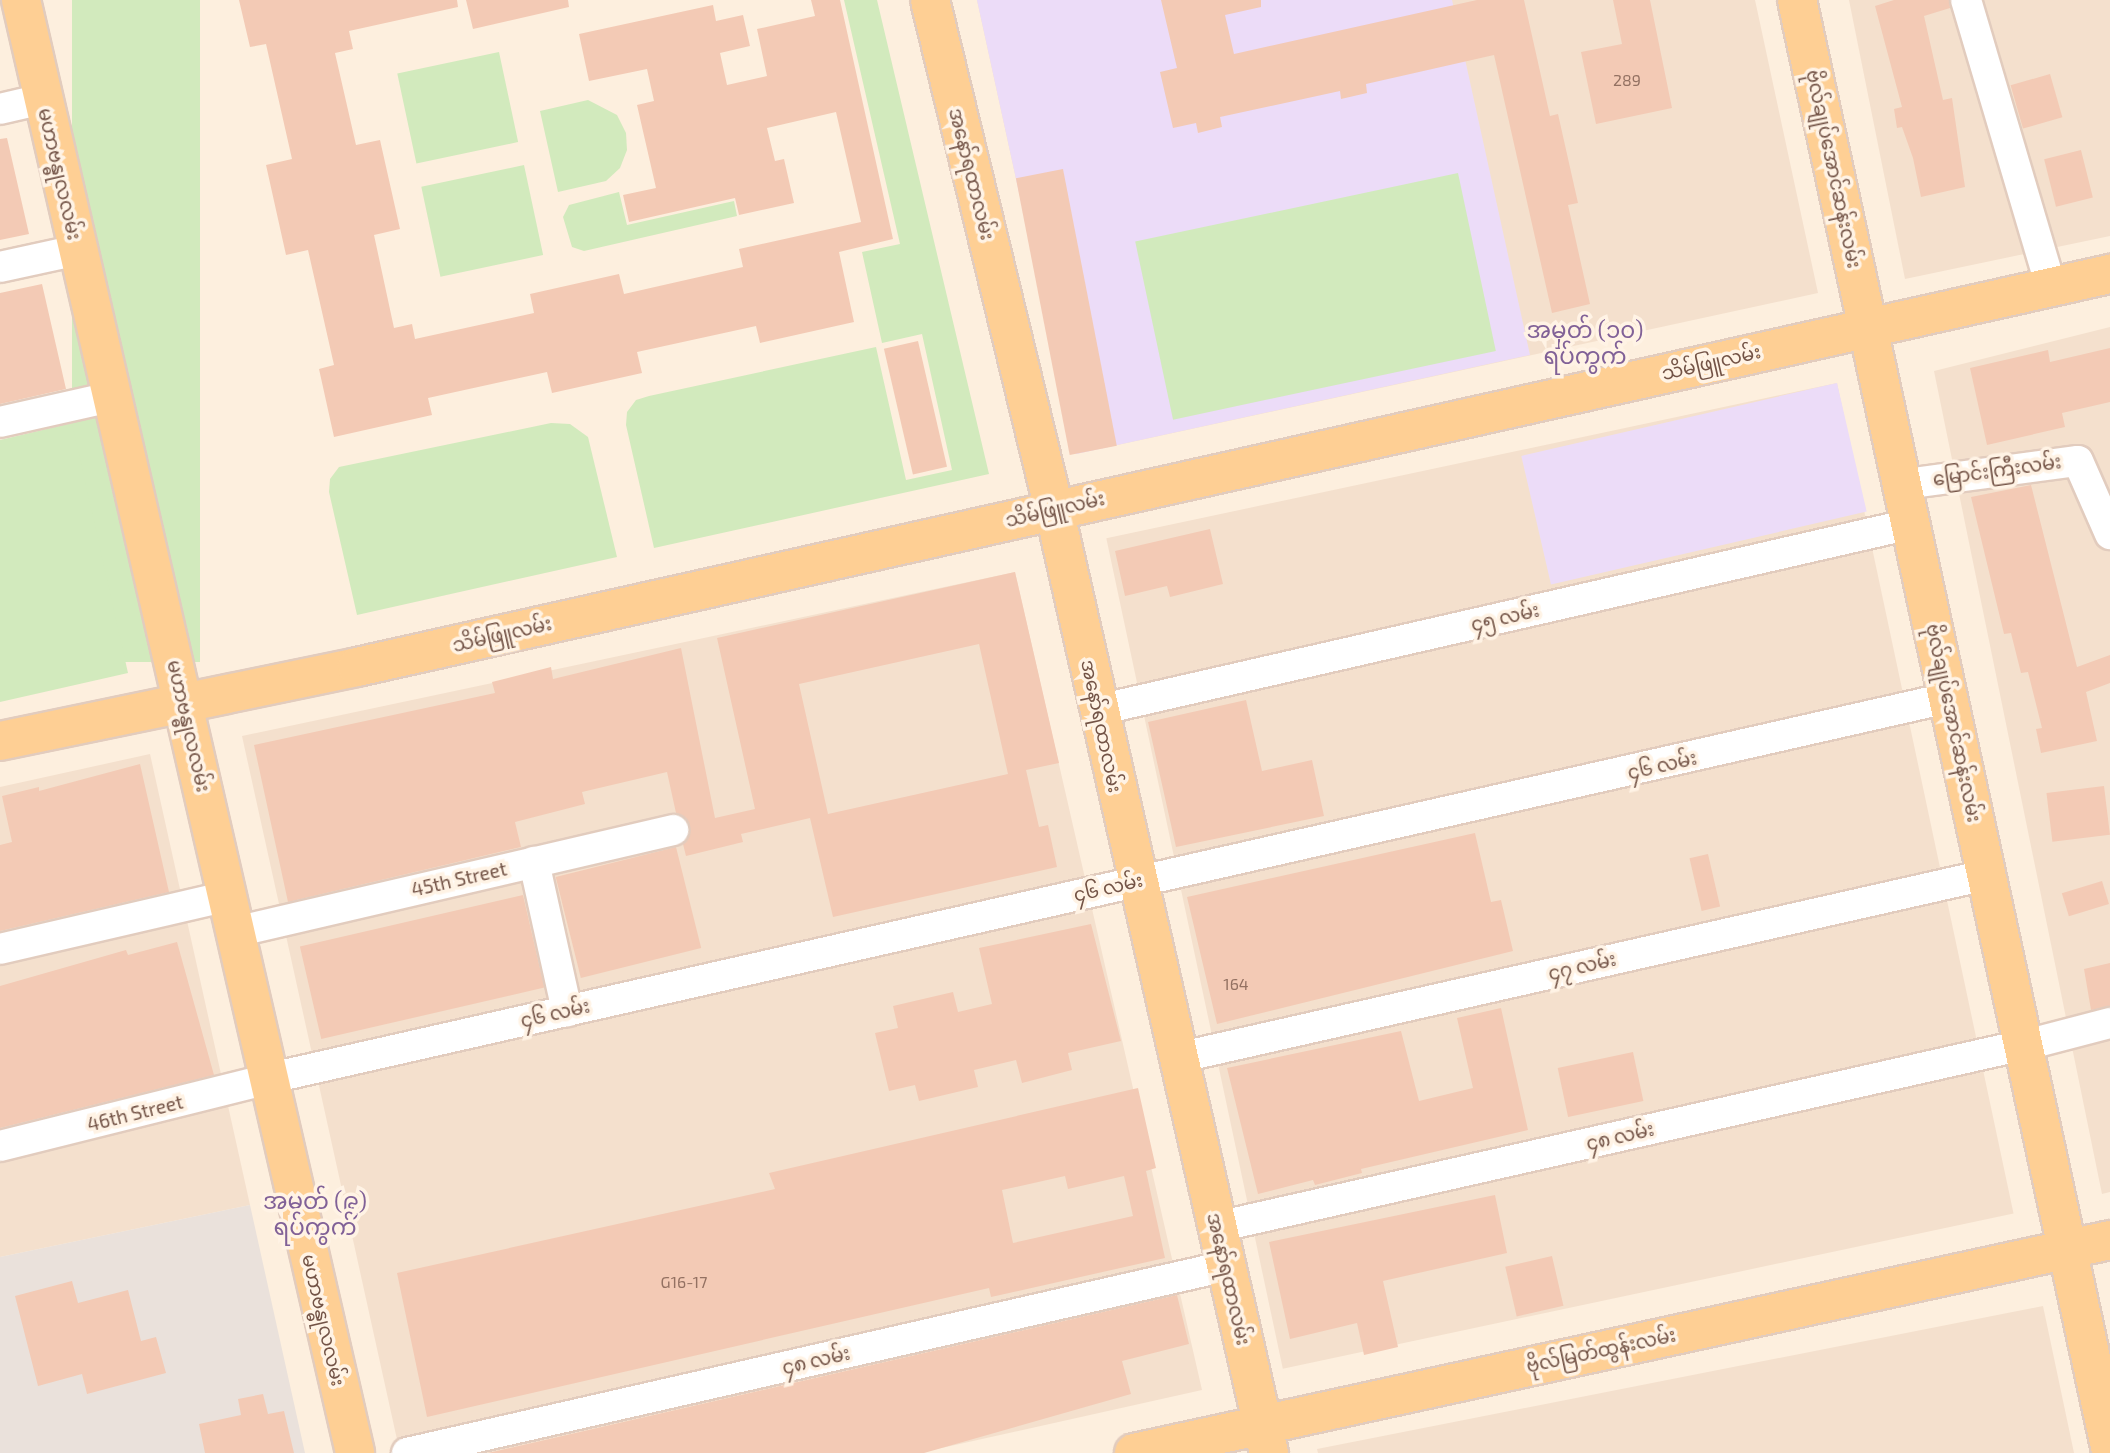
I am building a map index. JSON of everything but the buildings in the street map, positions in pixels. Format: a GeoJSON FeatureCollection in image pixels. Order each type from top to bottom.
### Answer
{"type":"FeatureCollection","features":[{"type":"Feature","properties":{"kind":"main road","name":"မဟာဗန္ဓုလလမ်း"},"geometry":{"type":"LineString","coordinates":[[21,0],[183,703],[276,1077],[355,1453]]}},
{"type":"Feature","properties":{"kind":"main road","name":"အနော်ရထာလမ်း"},"geometry":{"type":"LineString","coordinates":[[930,0],[1054,509],[1136,881],[1266,1438]]}},
{"type":"Feature","properties":{"kind":"main road","name":"ဗိုလ်ချုပ်အောင်ဆန်းလမ်း"},"geometry":{"type":"LineString","coordinates":[[1797,0],[1877,325],[1920,482],[2032,1043]]}},
{"type":"Feature","properties":{"kind":"main road","name":"ဗိုလ်ချုပ်အောင်ဆန်းလမ်း"},"geometry":{"type":"LineString","coordinates":[[1816,0],[1911,524],[1986,875],[2088,1245],[2110,1359]]}},
{"type":"Feature","properties":{"kind":"main road","name":"သိမ်ဖြူလမ်း"},"geometry":{"type":"LineString","coordinates":[[0,741],[183,703],[2110,274]]}},
{"type":"Feature","properties":{"kind":"main road","name":"ဗိုလ်ချုပ်အောင်ဆန်းလမ်း"},"geometry":{"type":"LineString","coordinates":[[2088,1245],[2110,1447]]}},
{"type":"Feature","properties":{"kind":"main road","name":"ဗိုလ်မြတ်ထွန်းလမ်း"},"geometry":{"type":"LineString","coordinates":[[1134,1453],[1266,1438],[2088,1245]]}},
{"type":"Feature","properties":{"kind":"street"},"geometry":{"type":"LineString","coordinates":[[1966,0],[2051,287]]}},
{"type":"Feature","properties":{"kind":"street"},"geometry":{"type":"LineString","coordinates":[[0,109],[43,99]]}},
{"type":"Feature","properties":{"kind":"street"},"geometry":{"type":"LineString","coordinates":[[0,267],[78,250]]}},
{"type":"Feature","properties":{"kind":"street"},"geometry":{"type":"LineString","coordinates":[[0,422],[111,397]]}},
{"type":"Feature","properties":{"kind":"street","name":"မြောင်းကြီးလမ်း"},"geometry":{"type":"LineString","coordinates":[[1920,482],[2078,461],[2110,534]]}},
{"type":"Feature","properties":{"kind":"street","name":"၄၅ လမ်း"},"geometry":{"type":"LineString","coordinates":[[1098,710],[1911,524]]}},
{"type":"Feature","properties":{"kind":"street","name":"၄၆ လမ်း"},"geometry":{"type":"LineString","coordinates":[[276,1077],[1948,698]]}},
{"type":"Feature","properties":{"kind":"street"},"geometry":{"type":"LineString","coordinates":[[534,862],[673,830]]}},
{"type":"Feature","properties":{"kind":"street","name":"45th Street"},"geometry":{"type":"LineString","coordinates":[[0,949],[238,918],[534,862],[567,1011]]}},
{"type":"Feature","properties":{"kind":"street","name":"၄၇ လမ်း"},"geometry":{"type":"LineString","coordinates":[[1177,1058],[1986,875]]}},
{"type":"Feature","properties":{"kind":"street","name":"၄၈ လမ်း"},"geometry":{"type":"LineString","coordinates":[[1217,1227],[2032,1043],[2110,1023]]}},
{"type":"Feature","properties":{"kind":"street","name":"46th Street"},"geometry":{"type":"LineString","coordinates":[[0,1146],[276,1077]]}},
{"type":"Feature","properties":{"kind":"street","name":"၄၈ လမ်း"},"geometry":{"type":"LineString","coordinates":[[407,1453],[1226,1266]]}},
{"type":"Feature","properties":{"kind":"shaded area"},"geometry":{"type":"Polygon","coordinates":[[[977,0],[1755,0],[1818,293],[1076,454],[977,0]]]}},
{"type":"Feature","properties":{"kind":"shaded area"},"geometry":{"type":"Polygon","coordinates":[[[977,0],[1452,0],[1530,355],[1076,454],[977,0]]]}},
{"type":"Feature","properties":{"kind":"shaded area"},"geometry":{"type":"Polygon","coordinates":[[[1849,0],[2110,0],[2110,236],[1905,279],[1849,0]]]}},
{"type":"Feature","properties":{"kind":"shaded area"},"geometry":{"type":"Polygon","coordinates":[[[2110,327],[2110,1192],[2102,1194],[1934,371],[2110,327]]]}},
{"type":"Feature","properties":{"kind":"shaded area"},"geometry":{"type":"Polygon","coordinates":[[[1837,383],[2014,1213],[1283,1369],[1106,538],[1837,383]]]}},
{"type":"Feature","properties":{"kind":"shaded area"},"geometry":{"type":"Polygon","coordinates":[[[1837,383],[1867,512],[1551,585],[1521,456],[1837,383]]]}},
{"type":"Feature","properties":{"kind":"shaded area"},"geometry":{"type":"Polygon","coordinates":[[[1015,572],[1202,1390],[919,1453],[400,1453],[242,736],[1015,572]]]}},
{"type":"Feature","properties":{"kind":"shaded area"},"geometry":{"type":"Polygon","coordinates":[[[150,754],[250,1205],[0,1257],[0,787],[150,754]]]}},
{"type":"Feature","properties":{"kind":"shaded area"},"geometry":{"type":"Polygon","coordinates":[[[250,1205],[305,1453],[0,1453],[0,1257],[250,1205]]]}},
{"type":"Feature","properties":{"kind":"shaded area"},"geometry":{"type":"Polygon","coordinates":[[[2043,1306],[2074,1453],[1318,1453],[1317,1449],[2043,1306]]]}},
{"type":"Feature","properties":{"kind":"green space"},"geometry":{"type":"Polygon","coordinates":[[[72,0],[200,0],[200,662],[72,662],[72,0]]]}},
{"type":"Feature","properties":{"kind":"green space"},"geometry":{"type":"Polygon","coordinates":[[[844,0],[877,0],[989,474],[654,548],[626,425],[627,412],[636,400],[649,396],[876,347],[906,480],[952,470],[922,334],[882,343],[862,252],[900,244],[844,0]]]}},
{"type":"Feature","properties":{"kind":"green space"},"geometry":{"type":"Polygon","coordinates":[[[499,52],[518,142],[416,164],[397,74],[499,52]]]}},
{"type":"Feature","properties":{"kind":"green space"},"geometry":{"type":"Polygon","coordinates":[[[588,100],[617,115],[626,133],[627,150],[620,168],[606,181],[558,192],[540,111],[588,100]]]}},
{"type":"Feature","properties":{"kind":"green space"},"geometry":{"type":"Polygon","coordinates":[[[524,165],[543,255],[440,277],[421,187],[524,165]]]}},
{"type":"Feature","properties":{"kind":"green space"},"geometry":{"type":"Polygon","coordinates":[[[1458,173],[1496,351],[1173,420],[1135,242],[1458,173]]]}},
{"type":"Feature","properties":{"kind":"green space"},"geometry":{"type":"Polygon","coordinates":[[[619,192],[627,225],[734,201],[737,216],[584,251],[572,247],[563,217],[569,205],[619,192]]]}},
{"type":"Feature","properties":{"kind":"green space"},"geometry":{"type":"Polygon","coordinates":[[[72,423],[128,673],[0,702],[0,440],[72,423]]]}},
{"type":"Feature","properties":{"kind":"green space"},"geometry":{"type":"Polygon","coordinates":[[[551,423],[570,424],[588,437],[617,557],[357,615],[329,492],[330,479],[339,467],[551,423]]]}},
{"type":"Feature","properties":{"kind":"district","name":"အမှတ် (၁၀) ရပ်ကွက်"},"geometry":{"type":"Point","coordinates":[1585,342]}},
{"type":"Feature","properties":{"kind":"district","name":"အမှတ် (၉) ရပ်ကွက်"},"geometry":{"type":"Point","coordinates":[315,1213]}}]}
